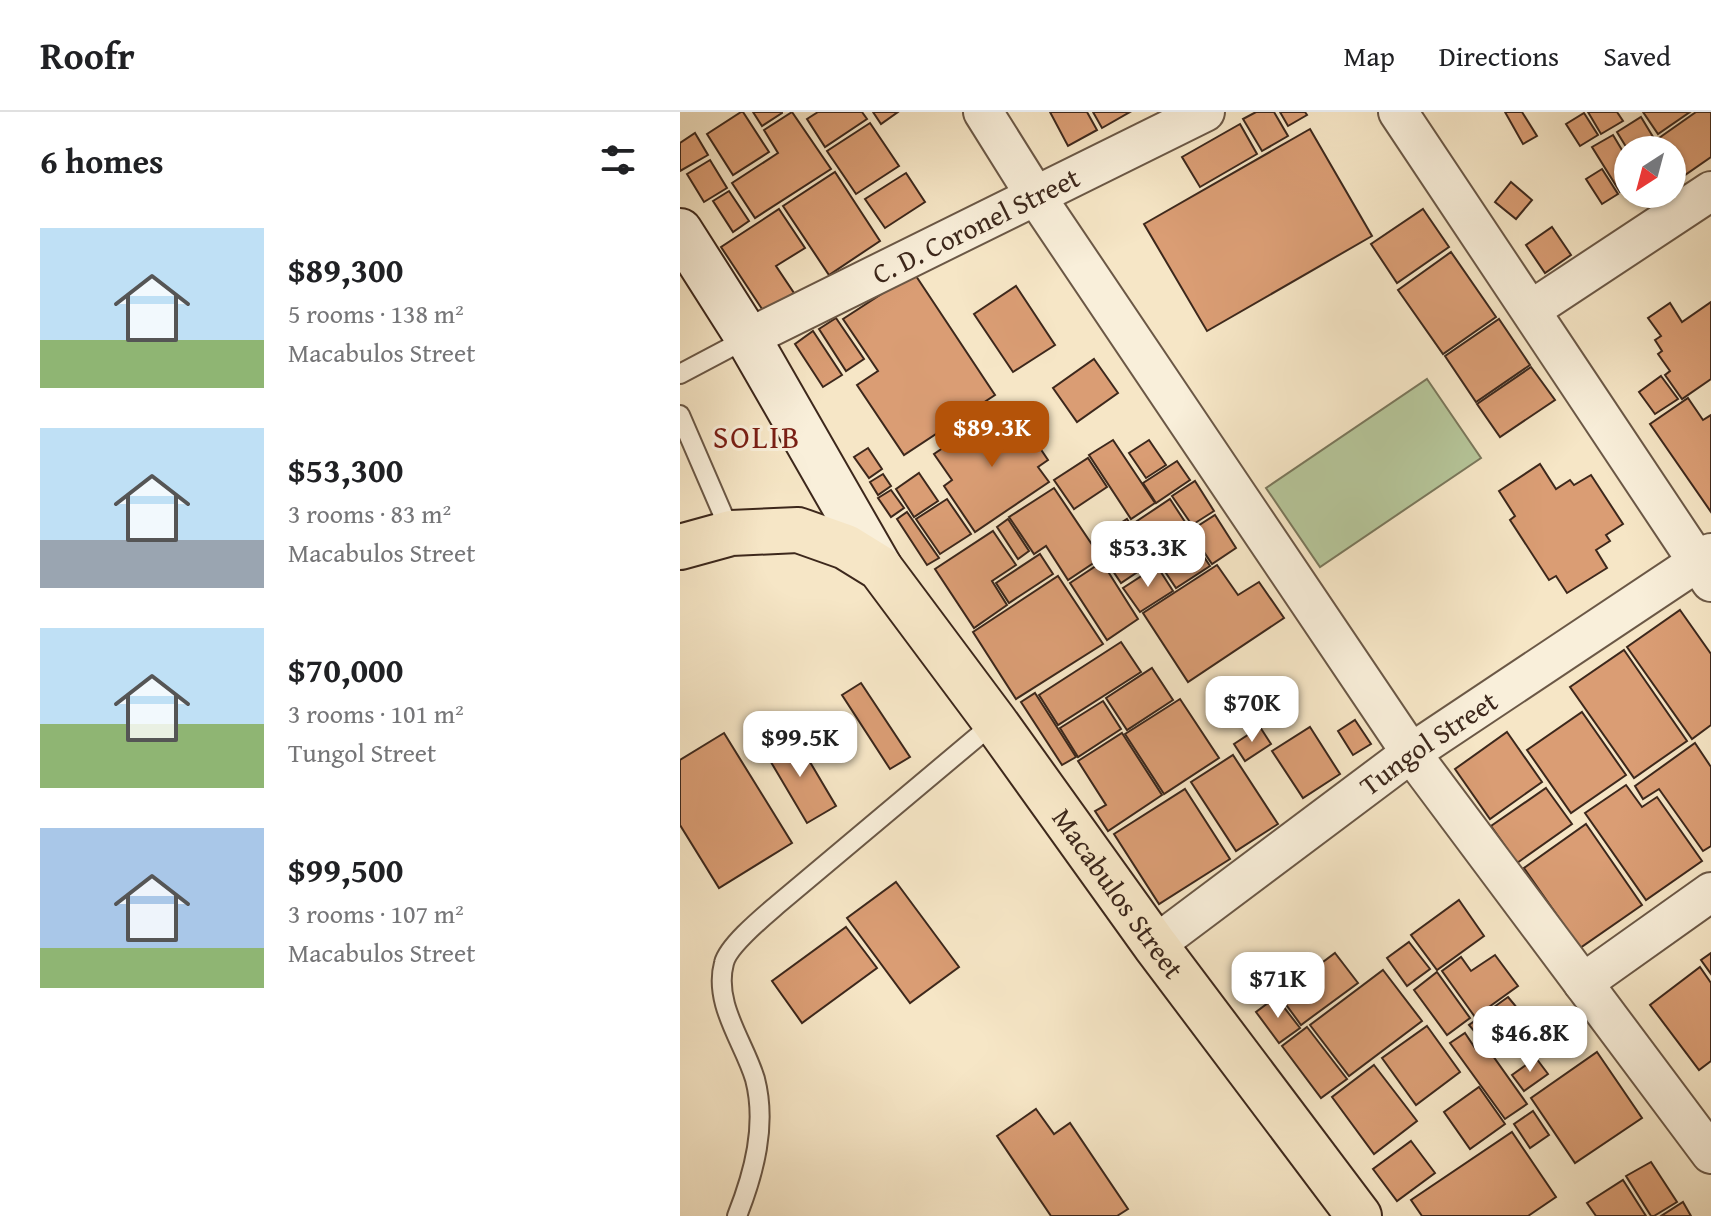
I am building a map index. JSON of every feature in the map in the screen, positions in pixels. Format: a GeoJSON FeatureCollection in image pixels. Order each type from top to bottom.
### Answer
{"type":"FeatureCollection","features":[{"type":"Feature","properties":{"kind":"main road"},"geometry":{"type":"LineString","coordinates":[[680,547],[731,533],[798,530],[846,547],[880,568]]}},
{"type":"Feature","properties":{"kind":"main road","name":"Macabulos Street"},"geometry":{"type":"LineString","coordinates":[[880,568],[1155,945],[1359,1216]]}},
{"type":"Feature","properties":{"kind":"street"},"geometry":{"type":"LineString","coordinates":[[983,112],[1035,195],[1411,753],[1711,1154]]}},
{"type":"Feature","properties":{"kind":"street","name":"C. D. Coronel Street"},"geometry":{"type":"LineString","coordinates":[[748,338],[1205,112]]}},
{"type":"Feature","properties":{"kind":"street"},"geometry":{"type":"LineString","coordinates":[[1398,112],[1706,566]]}},
{"type":"Feature","properties":{"kind":"street"},"geometry":{"type":"LineString","coordinates":[[1531,310],[1711,191]]}},
{"type":"Feature","properties":{"kind":"street"},"geometry":{"type":"LineString","coordinates":[[680,231],[748,338],[880,568]]}},
{"type":"Feature","properties":{"kind":"street","name":"Tungol Street"},"geometry":{"type":"LineString","coordinates":[[1155,945],[1411,753],[1706,566]]}},
{"type":"Feature","properties":{"kind":"street"},"geometry":{"type":"LineString","coordinates":[[1583,983],[1711,892]]}},
{"type":"Feature","properties":{"kind":"lane"},"geometry":{"type":"LineString","coordinates":[[680,374],[748,338]]}},
{"type":"Feature","properties":{"kind":"lane"},"geometry":{"type":"LineString","coordinates":[[680,415],[731,533]]}},
{"type":"Feature","properties":{"kind":"lane"},"geometry":{"type":"LineString","coordinates":[[737,1216],[761,1128],[755,1079],[723,998],[724,962],[745,934],[777,905],[995,722]]}},
{"type":"Feature","properties":{"kind":"green space"},"geometry":{"type":"Polygon","coordinates":[[[1427,379],[1481,458],[1320,567],[1266,488],[1427,379]]]}},
{"type":"Feature","properties":{"kind":"building"},"geometry":{"type":"Polygon","coordinates":[[[741,112],[769,152],[733,175],[707,134],[741,112]]]}},
{"type":"Feature","properties":{"kind":"building"},"geometry":{"type":"Polygon","coordinates":[[[753,112],[782,112],[782,113],[762,126],[753,112]]]}},
{"type":"Feature","properties":{"kind":"building"},"geometry":{"type":"Polygon","coordinates":[[[792,112],[831,169],[755,218],[732,183],[778,153],[764,130],[792,112]]]}},
{"type":"Feature","properties":{"kind":"building"},"geometry":{"type":"Polygon","coordinates":[[[818,112],[862,112],[867,119],[825,147],[807,119],[818,112]]]}},
{"type":"Feature","properties":{"kind":"building"},"geometry":{"type":"Polygon","coordinates":[[[873,112],[898,112],[881,124],[873,112]]]}},
{"type":"Feature","properties":{"kind":"building"},"geometry":{"type":"Polygon","coordinates":[[[1050,112],[1087,112],[1097,130],[1068,146],[1050,112]]]}},
{"type":"Feature","properties":{"kind":"building"},"geometry":{"type":"Polygon","coordinates":[[[1093,112],[1130,112],[1102,128],[1093,112]]]}},
{"type":"Feature","properties":{"kind":"building"},"geometry":{"type":"Polygon","coordinates":[[[1256,112],[1274,112],[1288,136],[1262,151],[1243,119],[1256,112]]]}},
{"type":"Feature","properties":{"kind":"building"},"geometry":{"type":"Polygon","coordinates":[[[1280,112],[1305,112],[1307,115],[1288,126],[1280,112]]]}},
{"type":"Feature","properties":{"kind":"building"},"geometry":{"type":"Polygon","coordinates":[[[1505,112],[1522,112],[1537,136],[1523,144],[1505,112]]]}},
{"type":"Feature","properties":{"kind":"building"},"geometry":{"type":"Polygon","coordinates":[[[1588,112],[1617,112],[1623,121],[1601,134],[1588,112]]]}},
{"type":"Feature","properties":{"kind":"building"},"geometry":{"type":"Polygon","coordinates":[[[1643,112],[1690,112],[1658,134],[1643,112]]]}},
{"type":"Feature","properties":{"kind":"building"},"geometry":{"type":"Polygon","coordinates":[[[1696,112],[1711,112],[1711,157],[1686,174],[1686,136],[1662,136],[1696,112]]]}},
{"type":"Feature","properties":{"kind":"building"},"geometry":{"type":"Polygon","coordinates":[[[1584,113],[1598,135],[1580,146],[1566,124],[1584,113]]]}},
{"type":"Feature","properties":{"kind":"building"},"geometry":{"type":"Polygon","coordinates":[[[1641,117],[1653,136],[1619,136],[1617,132],[1641,117]]]}},
{"type":"Feature","properties":{"kind":"building"},"geometry":{"type":"Polygon","coordinates":[[[870,123],[899,166],[856,194],[827,151],[870,123]]]}},
{"type":"Feature","properties":{"kind":"building"},"geometry":{"type":"Polygon","coordinates":[[[1240,124],[1257,154],[1200,187],[1182,157],[1240,124]]]}},
{"type":"Feature","properties":{"kind":"building"},"geometry":{"type":"Polygon","coordinates":[[[1310,129],[1372,236],[1207,331],[1144,224],[1310,129]]]}},
{"type":"Feature","properties":{"kind":"building"},"geometry":{"type":"Polygon","coordinates":[[[695,133],[708,155],[680,171],[680,143],[695,133]]]}},
{"type":"Feature","properties":{"kind":"building"},"geometry":{"type":"Polygon","coordinates":[[[1613,135],[1614,182],[1592,147],[1613,135]]]}},
{"type":"Feature","properties":{"kind":"building"},"geometry":{"type":"Polygon","coordinates":[[[710,160],[727,188],[704,202],[687,174],[710,160]]]}},
{"type":"Feature","properties":{"kind":"building"},"geometry":{"type":"Polygon","coordinates":[[[1602,169],[1614,188],[1614,196],[1602,204],[1586,179],[1602,169]]]}},
{"type":"Feature","properties":{"kind":"building"},"geometry":{"type":"Polygon","coordinates":[[[835,172],[880,241],[829,275],[783,206],[835,172]]]}},
{"type":"Feature","properties":{"kind":"building"},"geometry":{"type":"Polygon","coordinates":[[[906,173],[925,202],[885,228],[865,199],[906,173]]]}},
{"type":"Feature","properties":{"kind":"building"},"geometry":{"type":"Polygon","coordinates":[[[1511,182],[1532,200],[1516,219],[1495,202],[1511,182]]]}},
{"type":"Feature","properties":{"kind":"building"},"geometry":{"type":"Polygon","coordinates":[[[729,191],[749,221],[733,232],[713,201],[729,191]]]}},
{"type":"Feature","properties":{"kind":"building"},"geometry":{"type":"Polygon","coordinates":[[[779,209],[805,248],[776,266],[794,293],[764,312],[721,247],[779,209]]]}},
{"type":"Feature","properties":{"kind":"building"},"geometry":{"type":"Polygon","coordinates":[[[1423,209],[1449,247],[1397,283],[1371,244],[1423,209]]]}},
{"type":"Feature","properties":{"kind":"building"},"geometry":{"type":"Polygon","coordinates":[[[1552,227],[1571,255],[1545,273],[1526,245],[1552,227]]]}},
{"type":"Feature","properties":{"kind":"building"},"geometry":{"type":"Polygon","coordinates":[[[1451,252],[1496,317],[1443,354],[1398,290],[1451,252]]]}},
{"type":"Feature","properties":{"kind":"building"},"geometry":{"type":"Polygon","coordinates":[[[914,273],[995,395],[904,455],[857,385],[878,371],[843,319],[914,273]]]}},
{"type":"Feature","properties":{"kind":"building"},"geometry":{"type":"Polygon","coordinates":[[[1016,286],[1055,345],[1013,372],[974,314],[1016,286]]]}},
{"type":"Feature","properties":{"kind":"building"},"geometry":{"type":"Polygon","coordinates":[[[1711,302],[1711,379],[1682,399],[1665,375],[1670,371],[1658,354],[1662,351],[1655,340],[1661,336],[1648,318],[1670,303],[1682,322],[1711,302]]]}},
{"type":"Feature","properties":{"kind":"building"},"geometry":{"type":"Polygon","coordinates":[[[836,318],[864,359],[846,371],[819,329],[836,318]]]}},
{"type":"Feature","properties":{"kind":"building"},"geometry":{"type":"Polygon","coordinates":[[[1499,319],[1530,365],[1476,402],[1445,356],[1499,319]]]}},
{"type":"Feature","properties":{"kind":"building"},"geometry":{"type":"Polygon","coordinates":[[[813,331],[842,375],[823,387],[795,344],[813,331]]]}},
{"type":"Feature","properties":{"kind":"building"},"geometry":{"type":"Polygon","coordinates":[[[1094,359],[1118,393],[1077,422],[1053,388],[1094,359]]]}},
{"type":"Feature","properties":{"kind":"building"},"geometry":{"type":"Polygon","coordinates":[[[1531,367],[1555,400],[1500,437],[1477,404],[1531,367]]]}},
{"type":"Feature","properties":{"kind":"building"},"geometry":{"type":"Polygon","coordinates":[[[1661,376],[1678,399],[1655,414],[1639,392],[1661,376]]]}},
{"type":"Feature","properties":{"kind":"building"},"geometry":{"type":"Polygon","coordinates":[[[1688,398],[1703,420],[1711,415],[1711,512],[1650,424],[1688,398]]]}},
{"type":"Feature","properties":{"kind":"building"},"geometry":{"type":"Polygon","coordinates":[[[999,410],[1011,428],[1021,420],[1048,460],[1038,467],[1049,482],[975,532],[944,486],[952,480],[934,454],[999,410]]]}},
{"type":"Feature","properties":{"kind":"building"},"geometry":{"type":"Polygon","coordinates":[[[1113,440],[1155,503],[1131,519],[1089,455],[1113,440]]]}},
{"type":"Feature","properties":{"kind":"building"},"geometry":{"type":"Polygon","coordinates":[[[1149,440],[1166,465],[1146,478],[1129,453],[1149,440]]]}},
{"type":"Feature","properties":{"kind":"building"},"geometry":{"type":"Polygon","coordinates":[[[868,448],[882,469],[869,478],[854,457],[868,448]]]}},
{"type":"Feature","properties":{"kind":"building"},"geometry":{"type":"Polygon","coordinates":[[[1088,458],[1107,487],[1074,509],[1054,480],[1088,458]]]}},
{"type":"Feature","properties":{"kind":"building"},"geometry":{"type":"Polygon","coordinates":[[[1177,461],[1190,480],[1156,503],[1143,483],[1177,461]]]}},
{"type":"Feature","properties":{"kind":"building"},"geometry":{"type":"Polygon","coordinates":[[[1540,464],[1556,489],[1570,480],[1574,485],[1591,475],[1623,524],[1606,535],[1610,541],[1596,550],[1607,568],[1567,593],[1556,576],[1549,580],[1510,520],[1515,516],[1499,491],[1540,464]]]}},
{"type":"Feature","properties":{"kind":"building"},"geometry":{"type":"Polygon","coordinates":[[[919,473],[938,501],[914,517],[896,489],[919,473]]]}},
{"type":"Feature","properties":{"kind":"building"},"geometry":{"type":"Polygon","coordinates":[[[883,474],[891,486],[878,495],[870,482],[883,474]]]}},
{"type":"Feature","properties":{"kind":"building"},"geometry":{"type":"Polygon","coordinates":[[[1195,481],[1214,511],[1192,525],[1172,496],[1195,481]]]}},
{"type":"Feature","properties":{"kind":"building"},"geometry":{"type":"Polygon","coordinates":[[[1054,488],[1101,558],[1068,580],[1046,546],[1034,554],[1009,517],[1054,488]]]}},
{"type":"Feature","properties":{"kind":"building"},"geometry":{"type":"Polygon","coordinates":[[[891,490],[904,508],[891,517],[878,498],[891,490]]]}},
{"type":"Feature","properties":{"kind":"building"},"geometry":{"type":"Polygon","coordinates":[[[947,499],[971,534],[940,554],[916,519],[947,499]]]}},
{"type":"Feature","properties":{"kind":"building"},"geometry":{"type":"Polygon","coordinates":[[[1170,499],[1189,528],[1153,551],[1134,523],[1170,499]]]}},
{"type":"Feature","properties":{"kind":"building"},"geometry":{"type":"Polygon","coordinates":[[[907,512],[939,558],[927,565],[897,519],[907,512]]]}},
{"type":"Feature","properties":{"kind":"building"},"geometry":{"type":"Polygon","coordinates":[[[1215,515],[1236,548],[1212,564],[1190,531],[1215,515]]]}},
{"type":"Feature","properties":{"kind":"building"},"geometry":{"type":"Polygon","coordinates":[[[1008,519],[1029,551],[1018,559],[997,527],[1008,519]]]}},
{"type":"Feature","properties":{"kind":"building"},"geometry":{"type":"Polygon","coordinates":[[[1127,519],[1154,561],[1121,583],[1093,541],[1127,519]]]}},
{"type":"Feature","properties":{"kind":"building"},"geometry":{"type":"Polygon","coordinates":[[[993,531],[1016,565],[992,581],[1007,605],[974,628],[935,569],[993,531]]]}},
{"type":"Feature","properties":{"kind":"building"},"geometry":{"type":"Polygon","coordinates":[[[1188,533],[1210,566],[1176,588],[1154,555],[1188,533]]]}},
{"type":"Feature","properties":{"kind":"building"},"geometry":{"type":"Polygon","coordinates":[[[1040,554],[1053,574],[1009,603],[996,583],[1040,554]]]}},
{"type":"Feature","properties":{"kind":"building"},"geometry":{"type":"Polygon","coordinates":[[[1102,562],[1138,619],[1107,640],[1070,583],[1102,562]]]}},
{"type":"Feature","properties":{"kind":"building"},"geometry":{"type":"Polygon","coordinates":[[[1217,565],[1238,595],[1259,582],[1284,618],[1188,682],[1143,613],[1217,565]]]}},
{"type":"Feature","properties":{"kind":"building"},"geometry":{"type":"Polygon","coordinates":[[[1157,566],[1173,591],[1140,612],[1123,588],[1157,566]]]}},
{"type":"Feature","properties":{"kind":"building"},"geometry":{"type":"Polygon","coordinates":[[[1058,576],[1103,644],[1016,699],[973,632],[1058,576]]]}},
{"type":"Feature","properties":{"kind":"building"},"geometry":{"type":"Polygon","coordinates":[[[1680,610],[1711,654],[1711,725],[1692,739],[1627,647],[1680,610]]]}},
{"type":"Feature","properties":{"kind":"building"},"geometry":{"type":"Polygon","coordinates":[[[1121,642],[1141,672],[1058,725],[1039,695],[1121,642]]]}},
{"type":"Feature","properties":{"kind":"building"},"geometry":{"type":"Polygon","coordinates":[[[1624,650],[1687,741],[1634,778],[1570,687],[1624,650]]]}},
{"type":"Feature","properties":{"kind":"building"},"geometry":{"type":"Polygon","coordinates":[[[1152,668],[1173,700],[1127,730],[1106,698],[1152,668]]]}},
{"type":"Feature","properties":{"kind":"building"},"geometry":{"type":"Polygon","coordinates":[[[861,683],[910,757],[890,769],[842,695],[861,683]]]}},
{"type":"Feature","properties":{"kind":"building"},"geometry":{"type":"Polygon","coordinates":[[[1035,693],[1076,757],[1062,765],[1021,702],[1035,693]]]}},
{"type":"Feature","properties":{"kind":"building"},"geometry":{"type":"Polygon","coordinates":[[[1180,699],[1219,758],[1164,794],[1125,734],[1180,699]]]}},
{"type":"Feature","properties":{"kind":"building"},"geometry":{"type":"Polygon","coordinates":[[[1103,701],[1121,729],[1078,757],[1060,728],[1103,701]]]}},
{"type":"Feature","properties":{"kind":"building"},"geometry":{"type":"Polygon","coordinates":[[[1582,712],[1626,775],[1571,813],[1527,750],[1582,712]]]}},
{"type":"Feature","properties":{"kind":"building"},"geometry":{"type":"Polygon","coordinates":[[[1355,720],[1371,744],[1353,755],[1338,731],[1355,720]]]}},
{"type":"Feature","properties":{"kind":"building"},"geometry":{"type":"Polygon","coordinates":[[[1260,727],[1271,744],[1245,761],[1234,744],[1260,727]]]}},
{"type":"Feature","properties":{"kind":"building"},"geometry":{"type":"Polygon","coordinates":[[[1310,727],[1340,774],[1303,798],[1272,751],[1310,727]]]}},
{"type":"Feature","properties":{"kind":"building"},"geometry":{"type":"Polygon","coordinates":[[[1507,732],[1542,782],[1490,819],[1455,769],[1507,732]]]}},
{"type":"Feature","properties":{"kind":"building"},"geometry":{"type":"Polygon","coordinates":[[[724,733],[792,843],[719,888],[680,825],[680,760],[724,733]]]}},
{"type":"Feature","properties":{"kind":"building"},"geometry":{"type":"Polygon","coordinates":[[[1122,733],[1162,795],[1108,831],[1095,811],[1106,805],[1078,761],[1122,733]]]}},
{"type":"Feature","properties":{"kind":"building"},"geometry":{"type":"Polygon","coordinates":[[[794,735],[836,806],[807,823],[765,752],[794,735]]]}},
{"type":"Feature","properties":{"kind":"building"},"geometry":{"type":"Polygon","coordinates":[[[1695,743],[1711,767],[1711,846],[1703,851],[1659,789],[1643,799],[1635,786],[1695,743]]]}},
{"type":"Feature","properties":{"kind":"building"},"geometry":{"type":"Polygon","coordinates":[[[1233,755],[1278,824],[1236,851],[1191,782],[1233,755]]]}},
{"type":"Feature","properties":{"kind":"building"},"geometry":{"type":"Polygon","coordinates":[[[1626,785],[1642,807],[1657,797],[1702,861],[1646,900],[1585,813],[1626,785]]]}},
{"type":"Feature","properties":{"kind":"building"},"geometry":{"type":"Polygon","coordinates":[[[1546,788],[1572,824],[1517,863],[1491,826],[1546,788]]]}},
{"type":"Feature","properties":{"kind":"building"},"geometry":{"type":"Polygon","coordinates":[[[1185,789],[1230,859],[1159,904],[1114,834],[1185,789]]]}},
{"type":"Feature","properties":{"kind":"building"},"geometry":{"type":"Polygon","coordinates":[[[1586,824],[1642,905],[1580,948],[1524,868],[1586,824]]]}},
{"type":"Feature","properties":{"kind":"building"},"geometry":{"type":"Polygon","coordinates":[[[896,882],[959,967],[910,1003],[847,918],[896,882]]]}},
{"type":"Feature","properties":{"kind":"building"},"geometry":{"type":"Polygon","coordinates":[[[1459,900],[1484,936],[1437,970],[1411,935],[1459,900]]]}},
{"type":"Feature","properties":{"kind":"building"},"geometry":{"type":"Polygon","coordinates":[[[846,927],[877,968],[802,1023],[772,981],[846,927]]]}},
{"type":"Feature","properties":{"kind":"building"},"geometry":{"type":"Polygon","coordinates":[[[1409,942],[1430,969],[1407,986],[1387,958],[1409,942]]]}},
{"type":"Feature","properties":{"kind":"building"},"geometry":{"type":"Polygon","coordinates":[[[1335,953],[1358,983],[1301,1025],[1279,995],[1335,953]]]}},
{"type":"Feature","properties":{"kind":"building"},"geometry":{"type":"Polygon","coordinates":[[[1711,953],[1711,974],[1701,960],[1711,953]]]}},
{"type":"Feature","properties":{"kind":"building"},"geometry":{"type":"Polygon","coordinates":[[[1495,955],[1518,986],[1475,1017],[1442,971],[1461,957],[1471,971],[1495,955]]]}},
{"type":"Feature","properties":{"kind":"building"},"geometry":{"type":"Polygon","coordinates":[[[1700,967],[1711,983],[1711,1061],[1699,1070],[1650,1005],[1700,967]]]}},
{"type":"Feature","properties":{"kind":"building"},"geometry":{"type":"Polygon","coordinates":[[[1383,970],[1422,1021],[1349,1076],[1310,1025],[1383,970]]]}},
{"type":"Feature","properties":{"kind":"building"},"geometry":{"type":"Polygon","coordinates":[[[1437,972],[1470,1018],[1447,1035],[1414,990],[1437,972]]]}},
{"type":"Feature","properties":{"kind":"building"},"geometry":{"type":"Polygon","coordinates":[[[1276,997],[1300,1028],[1279,1043],[1256,1012],[1276,997]]]}},
{"type":"Feature","properties":{"kind":"building"},"geometry":{"type":"Polygon","coordinates":[[[1508,997],[1518,1009],[1479,1037],[1469,1025],[1508,997]]]}},
{"type":"Feature","properties":{"kind":"building"},"geometry":{"type":"Polygon","coordinates":[[[1427,1026],[1460,1072],[1416,1105],[1382,1058],[1427,1026]]]}},
{"type":"Feature","properties":{"kind":"building"},"geometry":{"type":"Polygon","coordinates":[[[1307,1027],[1347,1079],[1321,1098],[1282,1046],[1307,1027]]]}},
{"type":"Feature","properties":{"kind":"building"},"geometry":{"type":"Polygon","coordinates":[[[1465,1033],[1475,1048],[1483,1042],[1527,1104],[1505,1119],[1450,1043],[1465,1033]]]}},
{"type":"Feature","properties":{"kind":"building"},"geometry":{"type":"Polygon","coordinates":[[[1597,1052],[1642,1118],[1575,1163],[1531,1098],[1597,1052]]]}},
{"type":"Feature","properties":{"kind":"building"},"geometry":{"type":"Polygon","coordinates":[[[1536,1058],[1548,1074],[1524,1091],[1512,1075],[1536,1058]]]}},
{"type":"Feature","properties":{"kind":"building"},"geometry":{"type":"Polygon","coordinates":[[[1374,1065],[1417,1121],[1374,1154],[1332,1097],[1374,1065]]]}},
{"type":"Feature","properties":{"kind":"building"},"geometry":{"type":"Polygon","coordinates":[[[1479,1087],[1505,1124],[1470,1149],[1444,1112],[1479,1087]]]}},
{"type":"Feature","properties":{"kind":"building"},"geometry":{"type":"Polygon","coordinates":[[[1036,1109],[1054,1134],[1070,1123],[1128,1209],[1117,1216],[1051,1216],[997,1136],[1036,1109]]]}},
{"type":"Feature","properties":{"kind":"building"},"geometry":{"type":"Polygon","coordinates":[[[1533,1111],[1549,1135],[1530,1148],[1514,1124],[1533,1111]]]}},
{"type":"Feature","properties":{"kind":"building"},"geometry":{"type":"Polygon","coordinates":[[[1512,1132],[1556,1197],[1528,1216],[1422,1216],[1411,1200],[1512,1132]]]}},
{"type":"Feature","properties":{"kind":"building"},"geometry":{"type":"Polygon","coordinates":[[[1411,1141],[1435,1173],[1397,1201],[1373,1169],[1411,1141]]]}},
{"type":"Feature","properties":{"kind":"building"},"geometry":{"type":"Polygon","coordinates":[[[1651,1162],[1677,1202],[1654,1216],[1651,1216],[1626,1176],[1651,1162]]]}},
{"type":"Feature","properties":{"kind":"building"},"geometry":{"type":"Polygon","coordinates":[[[1623,1180],[1646,1216],[1596,1216],[1587,1203],[1623,1180]]]}},
{"type":"Feature","properties":{"kind":"building"},"geometry":{"type":"Polygon","coordinates":[[[1683,1202],[1691,1216],[1661,1216],[1683,1202]]]}},
{"type":"Feature","properties":{"kind":"district","name":"SOLIB"},"geometry":{"type":"Point","coordinates":[757,437]}}]}
